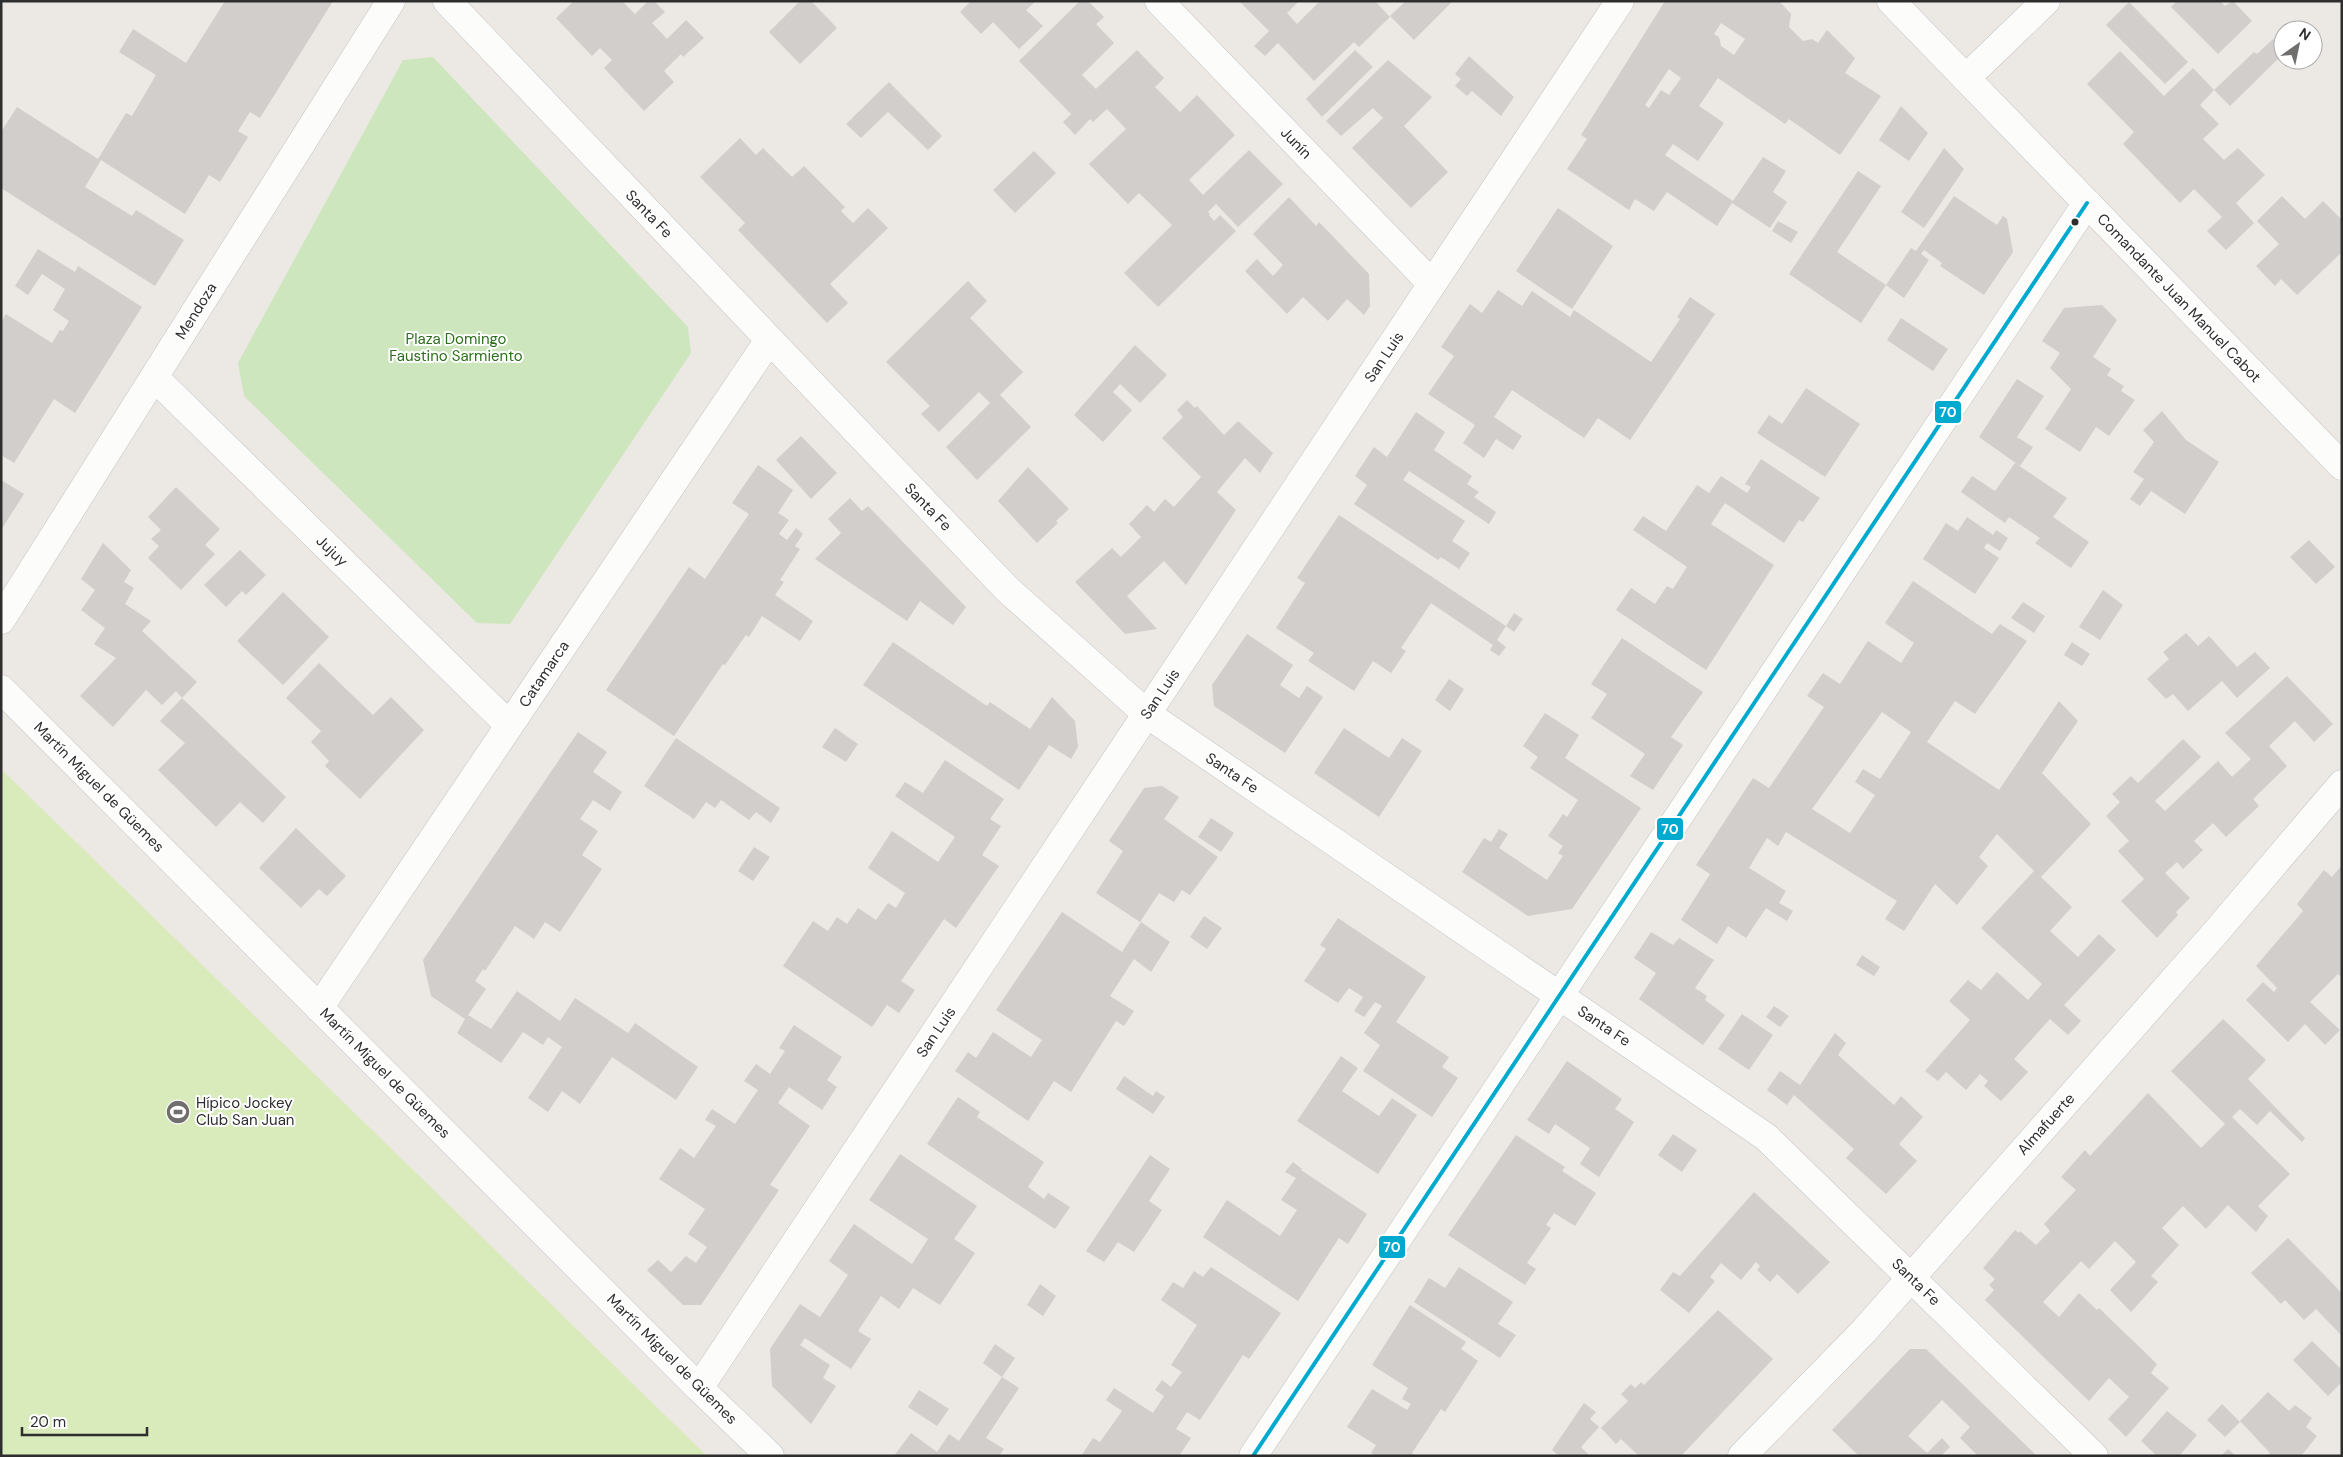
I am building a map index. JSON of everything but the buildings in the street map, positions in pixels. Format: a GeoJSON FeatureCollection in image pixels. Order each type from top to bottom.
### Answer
{"type":"FeatureCollection","features":[{"type":"Feature","properties":{"kind":"street","name":"Mendoza"},"geometry":{"type":"LineString","coordinates":[[1,620],[390,1]]}},
{"type":"Feature","properties":{"kind":"street","name":"Santa Fe"},"geometry":{"type":"LineString","coordinates":[[447,1],[1007,589],[1147,714],[1766,1137],[2094,1456]]}},
{"type":"Feature","properties":{"kind":"street","name":"Junín"},"geometry":{"type":"LineString","coordinates":[[1159,1],[1432,284]]}},
{"type":"Feature","properties":{"kind":"street","name":"San Luis"},"geometry":{"type":"LineString","coordinates":[[699,1388],[1620,1]]}},
{"type":"Feature","properties":{"kind":"street","name":"Comandante Juan Manuel Cabot"},"geometry":{"type":"LineString","coordinates":[[1891,1],[2342,466]]}},
{"type":"Feature","properties":{"kind":"street"},"geometry":{"type":"LineString","coordinates":[[1966,78],[2046,1]]}},
{"type":"Feature","properties":{"kind":"street"},"geometry":{"type":"LineString","coordinates":[[1254,1456],[2087,203]]}},
{"type":"Feature","properties":{"kind":"street","name":"Catamarca"},"geometry":{"type":"LineString","coordinates":[[319,1008],[769,340]]}},
{"type":"Feature","properties":{"kind":"street","name":"Jujuy"},"geometry":{"type":"LineString","coordinates":[[154,377],[509,725]]}},
{"type":"Feature","properties":{"kind":"street","name":"Martín Miguel de Güemes"},"geometry":{"type":"LineString","coordinates":[[1,689],[699,1388],[770,1456]]}},
{"type":"Feature","properties":{"kind":"street","name":"Almafuerte"},"geometry":{"type":"LineString","coordinates":[[1742,1456],[1864,1331],[2216,932],[2342,784]]}},
{"type":"Feature","properties":{"kind":"green space","name":"Plaza Domingo Faustino Sarmiento"},"geometry":{"type":"Polygon","coordinates":[[[433,57],[688,327],[691,353],[510,624],[477,623],[244,396],[238,363],[403,60],[433,57]]]}},
{"type":"Feature","properties":{"kind":"green space","name":"Hípico Jockey Club San Juan"},"geometry":{"type":"Polygon","coordinates":[[[1,769],[707,1456],[1,1456],[1,769]]]}},
{"type":"Feature","properties":{"kind":"transit line","name":"70"},"geometry":{"type":"LineString","coordinates":[[1253,1456],[2087,203]]}},
{"type":"Feature","properties":{"kind":"place","name":"Hípico Jockey Club San Juan"},"geometry":{"type":"Point","coordinates":[178,1112]}}]}
